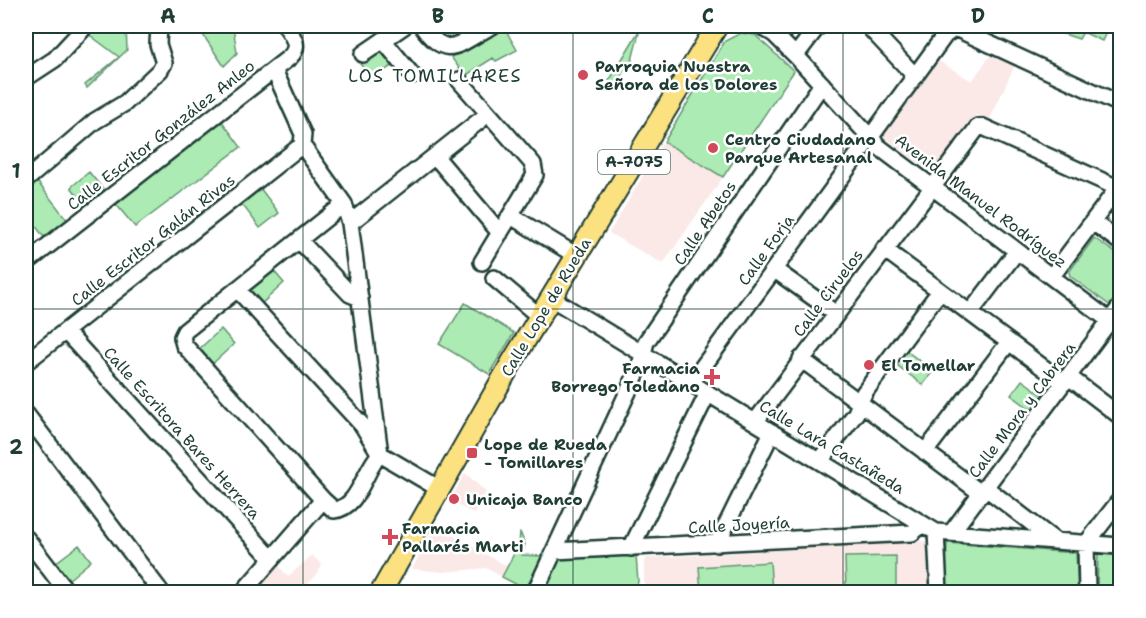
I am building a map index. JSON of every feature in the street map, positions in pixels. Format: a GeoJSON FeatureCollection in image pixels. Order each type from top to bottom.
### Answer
{"type":"FeatureCollection","features":[{"type":"Feature","properties":{"kind":"main road","name":"Calle Lope de Rueda"},"geometry":{"type":"LineString","coordinates":[[381,592],[438,488],[539,316],[717,26]]}},
{"type":"Feature","properties":{"kind":"street"},"geometry":{"type":"LineString","coordinates":[[26,78],[55,59],[82,30],[83,26]]}},
{"type":"Feature","properties":{"kind":"street"},"geometry":{"type":"LineString","coordinates":[[26,180],[95,121],[125,103],[160,70],[164,63],[158,44],[159,26]]}},
{"type":"Feature","properties":{"kind":"street","name":"Calle Escritor González Anleo"},"geometry":{"type":"LineString","coordinates":[[26,263],[274,70],[296,48],[296,41],[286,26]]}},
{"type":"Feature","properties":{"kind":"street"},"geometry":{"type":"LineString","coordinates":[[363,54],[404,26]]}},
{"type":"Feature","properties":{"kind":"street"},"geometry":{"type":"LineString","coordinates":[[422,26],[435,44],[443,47],[452,47],[492,26]]}},
{"type":"Feature","properties":{"kind":"street","name":"Avenida Manuel Rodríguez"},"geometry":{"type":"LineString","coordinates":[[761,26],[774,34],[796,55],[870,138],[1110,321]]}},
{"type":"Feature","properties":{"kind":"street"},"geometry":{"type":"LineString","coordinates":[[796,55],[818,26]]}},
{"type":"Feature","properties":{"kind":"street"},"geometry":{"type":"LineString","coordinates":[[868,26],[915,76]]}},
{"type":"Feature","properties":{"kind":"street","name":"Calle Forja"},"geometry":{"type":"LineString","coordinates":[[691,383],[945,35],[955,28],[1120,104]]}},
{"type":"Feature","properties":{"kind":"street"},"geometry":{"type":"LineString","coordinates":[[383,40],[412,75]]}},
{"type":"Feature","properties":{"kind":"street"},"geometry":{"type":"LineString","coordinates":[[274,70],[303,134],[302,145],[344,204],[350,223],[381,453],[344,509],[334,510],[184,345],[182,337],[185,331],[344,204]]}},
{"type":"Feature","properties":{"kind":"street"},"geometry":{"type":"LineString","coordinates":[[459,80],[533,164],[535,175],[482,262]]}},
{"type":"Feature","properties":{"kind":"street","name":"Calle Abetos"},"geometry":{"type":"LineString","coordinates":[[535,592],[644,354],[646,342],[822,84]]}},
{"type":"Feature","properties":{"kind":"street"},"geometry":{"type":"LineString","coordinates":[[350,223],[436,158],[488,114]]}},
{"type":"Feature","properties":{"kind":"street","name":"Calle Ciruelos"},"geometry":{"type":"LineString","coordinates":[[755,422],[974,130],[983,127],[1119,187]]}},
{"type":"Feature","properties":{"kind":"street","name":"Calle Escritor Galán Rivas"},"geometry":{"type":"LineString","coordinates":[[26,362],[302,145]]}},
{"type":"Feature","properties":{"kind":"street"},"geometry":{"type":"LineString","coordinates":[[436,158],[500,233]]}},
{"type":"Feature","properties":{"kind":"street"},"geometry":{"type":"LineString","coordinates":[[1052,276],[1119,187]]}},
{"type":"Feature","properties":{"kind":"street"},"geometry":{"type":"LineString","coordinates":[[511,216],[577,256]]}},
{"type":"Feature","properties":{"kind":"street"},"geometry":{"type":"LineString","coordinates":[[1093,222],[1120,242]]}},
{"type":"Feature","properties":{"kind":"street"},"geometry":{"type":"LineString","coordinates":[[299,240],[350,294],[360,298]]}},
{"type":"Feature","properties":{"kind":"street"},"geometry":{"type":"LineString","coordinates":[[884,249],[1009,342],[1120,416]]}},
{"type":"Feature","properties":{"kind":"street"},"geometry":{"type":"LineString","coordinates":[[970,313],[1017,251]]}},
{"type":"Feature","properties":{"kind":"street"},"geometry":{"type":"LineString","coordinates":[[775,270],[835,313]]}},
{"type":"Feature","properties":{"kind":"street"},"geometry":{"type":"LineString","coordinates":[[494,278],[539,316]]}},
{"type":"Feature","properties":{"kind":"street"},"geometry":{"type":"LineString","coordinates":[[237,289],[363,426],[381,453],[438,488]]}},
{"type":"Feature","properties":{"kind":"street"},"geometry":{"type":"LineString","coordinates":[[820,461],[856,413],[864,393],[940,291]]}},
{"type":"Feature","properties":{"kind":"street","name":"Calle Lara Castañeda"},"geometry":{"type":"LineString","coordinates":[[550,298],[937,530],[1120,546]]}},
{"type":"Feature","properties":{"kind":"street","name":"Calle Mora y Cabrera"},"geometry":{"type":"LineString","coordinates":[[937,530],[984,491],[1120,307]]}},
{"type":"Feature","properties":{"kind":"street","name":"Calle Escritora Bares Herrera"},"geometry":{"type":"LineString","coordinates":[[66,332],[272,559]]}},
{"type":"Feature","properties":{"kind":"street"},"geometry":{"type":"LineString","coordinates":[[926,452],[1009,342]]}},
{"type":"Feature","properties":{"kind":"street"},"geometry":{"type":"LineString","coordinates":[[801,359],[926,452],[1055,541]]}},
{"type":"Feature","properties":{"kind":"street"},"geometry":{"type":"LineString","coordinates":[[631,548],[708,393]]}},
{"type":"Feature","properties":{"kind":"street"},"geometry":{"type":"LineString","coordinates":[[26,414],[161,592]]}},
{"type":"Feature","properties":{"kind":"street"},"geometry":{"type":"LineString","coordinates":[[717,544],[772,432]]}},
{"type":"Feature","properties":{"kind":"street"},"geometry":{"type":"LineString","coordinates":[[243,592],[323,500]]}},
{"type":"Feature","properties":{"kind":"street"},"geometry":{"type":"LineString","coordinates":[[1087,592],[1086,544],[1120,500]]}},
{"type":"Feature","properties":{"kind":"street"},"geometry":{"type":"LineString","coordinates":[[937,530],[939,592]]}},
{"type":"Feature","properties":{"kind":"street","name":"Calle Joyería"},"geometry":{"type":"LineString","coordinates":[[554,551],[717,544],[937,530]]}},
{"type":"Feature","properties":{"kind":"street"},"geometry":{"type":"LineString","coordinates":[[26,538],[67,592]]}},
{"type":"Feature","properties":{"kind":"shaded area"},"geometry":{"type":"Polygon","coordinates":[[[991,54],[1015,65],[989,121],[976,115],[934,170],[927,169],[884,137],[883,134],[937,60],[972,81],[991,54]]]}},
{"type":"Feature","properties":{"kind":"shaded area"},"geometry":{"type":"Polygon","coordinates":[[[663,142],[723,177],[663,264],[609,233],[663,142]]]}},
{"type":"Feature","properties":{"kind":"shaded area"},"geometry":{"type":"Polygon","coordinates":[[[465,473],[486,492],[474,514],[450,501],[465,473]]]}},
{"type":"Feature","properties":{"kind":"shaded area"},"geometry":{"type":"Polygon","coordinates":[[[435,526],[507,566],[502,577],[486,568],[444,572],[412,569],[435,526]]]}},
{"type":"Feature","properties":{"kind":"shaded area"},"geometry":{"type":"Polygon","coordinates":[[[925,541],[930,546],[930,592],[644,592],[644,561],[647,558],[925,541]]]}},
{"type":"Feature","properties":{"kind":"shaded area"},"geometry":{"type":"Polygon","coordinates":[[[312,555],[322,565],[315,577],[298,592],[254,592],[278,565],[288,577],[312,555]]]}},
{"type":"Feature","properties":{"kind":"green space"},"geometry":{"type":"Polygon","coordinates":[[[89,26],[126,26],[127,50],[87,88],[85,85],[119,57],[87,33],[89,26]]]}},
{"type":"Feature","properties":{"kind":"green space"},"geometry":{"type":"Polygon","coordinates":[[[197,26],[233,26],[237,53],[224,66],[197,26]]]}},
{"type":"Feature","properties":{"kind":"green space"},"geometry":{"type":"Polygon","coordinates":[[[1040,26],[1109,26],[1102,41],[1083,32],[1079,39],[1040,26]]]}},
{"type":"Feature","properties":{"kind":"green space"},"geometry":{"type":"Polygon","coordinates":[[[505,29],[517,50],[496,61],[493,58],[465,76],[451,57],[505,29]]]}},
{"type":"Feature","properties":{"kind":"green space"},"geometry":{"type":"Polygon","coordinates":[[[640,29],[629,72],[624,70],[616,85],[609,81],[640,29]]]}},
{"type":"Feature","properties":{"kind":"green space"},"geometry":{"type":"Polygon","coordinates":[[[741,33],[755,35],[794,71],[723,177],[664,142],[725,41],[741,33]]]}},
{"type":"Feature","properties":{"kind":"green space"},"geometry":{"type":"Polygon","coordinates":[[[383,48],[396,63],[369,81],[368,72],[360,64],[383,48]]]}},
{"type":"Feature","properties":{"kind":"green space"},"geometry":{"type":"Polygon","coordinates":[[[221,120],[241,147],[135,227],[115,203],[221,120]]]}},
{"type":"Feature","properties":{"kind":"green space"},"geometry":{"type":"Polygon","coordinates":[[[89,172],[106,193],[87,208],[71,187],[89,172]]]}},
{"type":"Feature","properties":{"kind":"green space"},"geometry":{"type":"Polygon","coordinates":[[[36,180],[69,222],[46,240],[26,213],[26,188],[36,180]]]}},
{"type":"Feature","properties":{"kind":"green space"},"geometry":{"type":"Polygon","coordinates":[[[260,188],[279,213],[260,228],[241,203],[260,188]]]}},
{"type":"Feature","properties":{"kind":"green space"},"geometry":{"type":"Polygon","coordinates":[[[1094,238],[1120,256],[1120,292],[1112,304],[1108,304],[1070,276],[1069,272],[1094,238]]]}},
{"type":"Feature","properties":{"kind":"green space"},"geometry":{"type":"Polygon","coordinates":[[[273,270],[284,283],[260,305],[250,289],[273,270]]]}},
{"type":"Feature","properties":{"kind":"green space"},"geometry":{"type":"Polygon","coordinates":[[[465,303],[514,333],[489,374],[439,344],[465,303]]]}},
{"type":"Feature","properties":{"kind":"green space"},"geometry":{"type":"Polygon","coordinates":[[[221,329],[234,344],[210,366],[197,351],[221,329]]]}},
{"type":"Feature","properties":{"kind":"green space"},"geometry":{"type":"Polygon","coordinates":[[[904,349],[933,371],[923,385],[894,363],[904,349]]]}},
{"type":"Feature","properties":{"kind":"green space"},"geometry":{"type":"Polygon","coordinates":[[[1022,380],[1044,396],[1033,411],[1011,395],[1022,380]]]}},
{"type":"Feature","properties":{"kind":"green space"},"geometry":{"type":"Polygon","coordinates":[[[520,532],[525,544],[522,555],[542,556],[527,590],[502,577],[519,544],[520,532]]]}},
{"type":"Feature","properties":{"kind":"green space"},"geometry":{"type":"Polygon","coordinates":[[[947,543],[1076,553],[1078,592],[945,592],[947,543]]]}},
{"type":"Feature","properties":{"kind":"green space"},"geometry":{"type":"Polygon","coordinates":[[[79,545],[91,561],[67,581],[54,564],[79,545]]]}},
{"type":"Feature","properties":{"kind":"green space"},"geometry":{"type":"Polygon","coordinates":[[[1098,554],[1120,556],[1120,592],[1097,592],[1098,554]]]}},
{"type":"Feature","properties":{"kind":"green space"},"geometry":{"type":"Polygon","coordinates":[[[636,555],[638,582],[634,592],[543,592],[558,558],[636,555]]]}},
{"type":"Feature","properties":{"kind":"green space"},"geometry":{"type":"Polygon","coordinates":[[[896,556],[896,589],[846,590],[845,557],[896,556]]]}},
{"type":"Feature","properties":{"kind":"green space"},"geometry":{"type":"Polygon","coordinates":[[[770,562],[772,592],[701,592],[699,567],[770,562]]]}},
{"type":"Feature","properties":{"kind":"place","name":"Parroquia Nuestra Señora de los Dolores"},"geometry":{"type":"Point","coordinates":[583,75]}},
{"type":"Feature","properties":{"kind":"place","name":"Centro Ciudadano Parque Artesanal"},"geometry":{"type":"Point","coordinates":[713,148]}},
{"type":"Feature","properties":{"kind":"place","name":"El Tomellar"},"geometry":{"type":"Point","coordinates":[869,365]}},
{"type":"Feature","properties":{"kind":"place","name":"Farmacia Borrego Toledano"},"geometry":{"type":"Point","coordinates":[712,377]}},
{"type":"Feature","properties":{"kind":"place","name":"Lope de Rueda - Tomillares"},"geometry":{"type":"Point","coordinates":[472,453]}},
{"type":"Feature","properties":{"kind":"place","name":"Unicaja Banco"},"geometry":{"type":"Point","coordinates":[454,499]}},
{"type":"Feature","properties":{"kind":"place","name":"Farmacia Pallarés Marti"},"geometry":{"type":"Point","coordinates":[390,537]}},
{"type":"Feature","properties":{"kind":"district","name":"LOS TOMILLARES"},"geometry":{"type":"Point","coordinates":[435,76]}}]}
